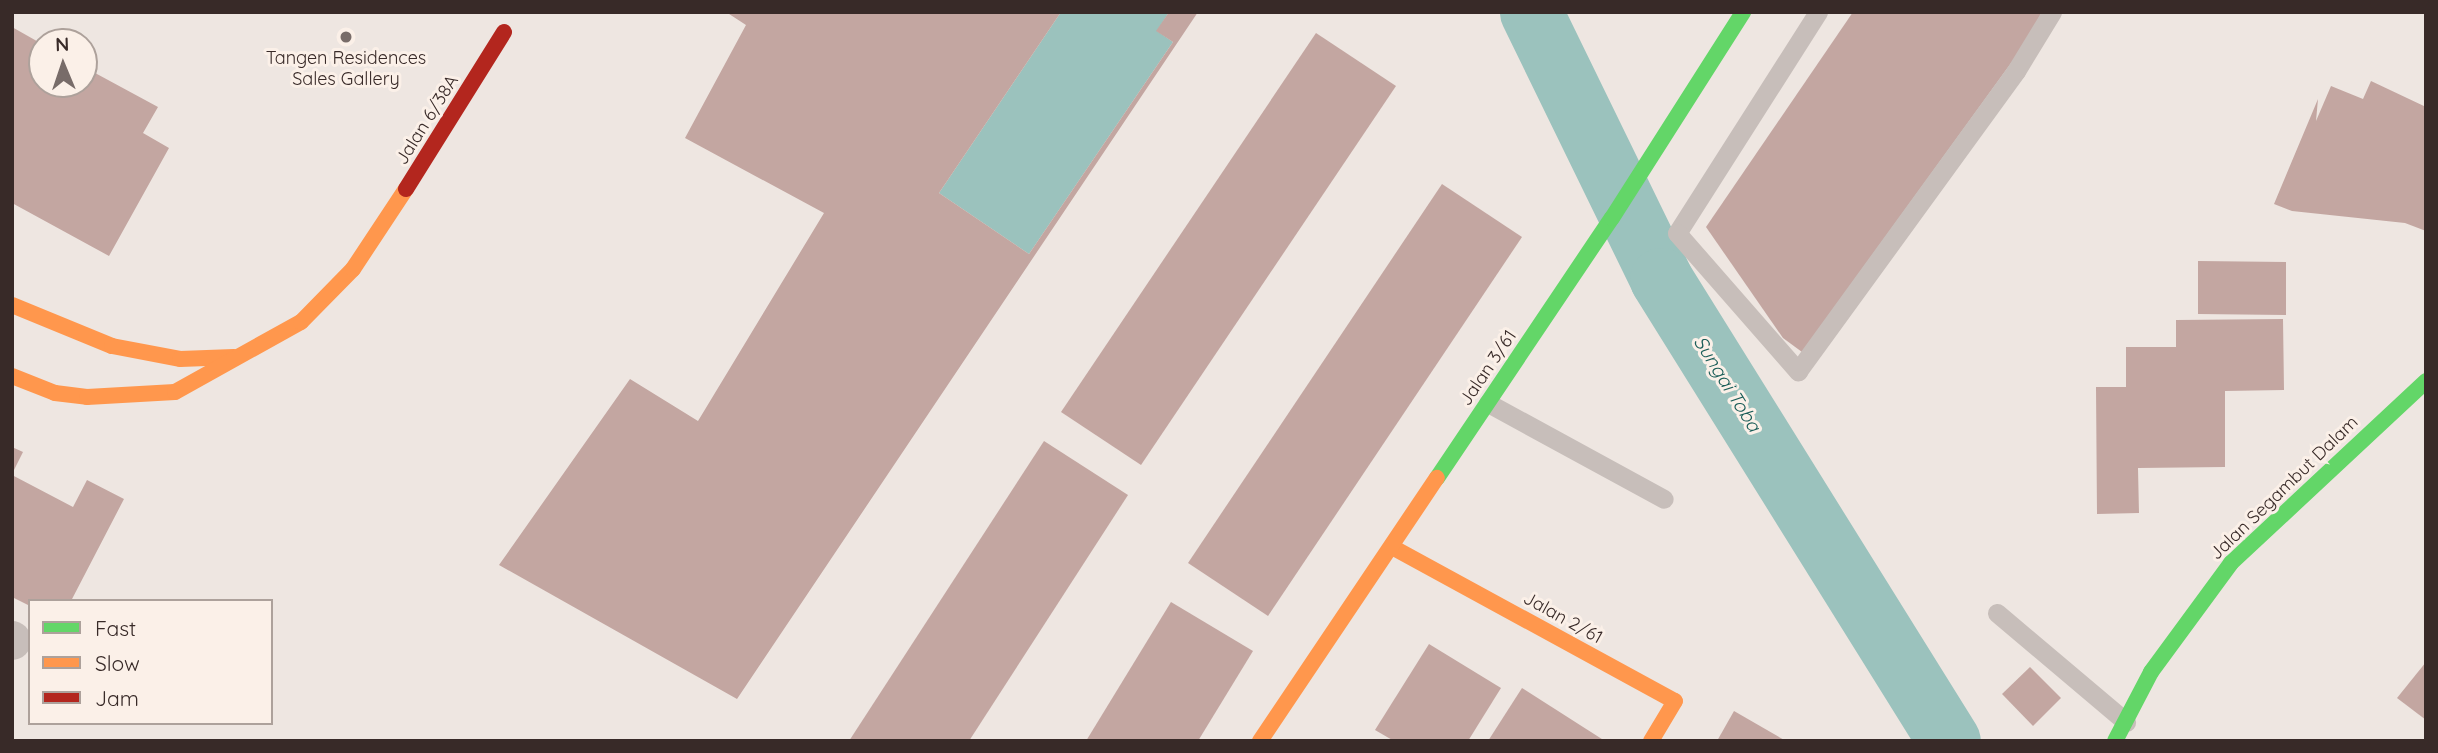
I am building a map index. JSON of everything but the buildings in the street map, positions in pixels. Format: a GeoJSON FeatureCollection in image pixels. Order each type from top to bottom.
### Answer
{"type":"FeatureCollection","features":[{"type":"Feature","properties":{"kind":"street","name":"Jalan 6/38A"},"geometry":{"type":"LineString","coordinates":[[12,376],[55,393],[122,398],[175,392],[247,356],[301,322],[353,269],[382,228],[517,12]]}},
{"type":"Feature","properties":{"kind":"street","name":"Jalan 3/61"},"geometry":{"type":"LineString","coordinates":[[1259,741],[1616,211],[1743,12]]}},
{"type":"Feature","properties":{"kind":"street","name":"Jalan 6/38A"},"geometry":{"type":"LineString","coordinates":[[12,305],[33,316],[112,346],[180,359],[247,356]]}},
{"type":"Feature","properties":{"kind":"street"},"geometry":{"type":"LineString","coordinates":[[33,316],[46,342]]}},
{"type":"Feature","properties":{"kind":"street"},"geometry":{"type":"LineString","coordinates":[[12,370],[37,366]]}},
{"type":"Feature","properties":{"kind":"street","name":"Jalan Segambut Dalam"},"geometry":{"type":"LineString","coordinates":[[2115,741],[2151,672],[2231,563],[2426,381]]}},
{"type":"Feature","properties":{"kind":"street","name":"Jalan 2/61"},"geometry":{"type":"LineString","coordinates":[[1392,547],[1675,701],[1650,741]]}},
{"type":"Feature","properties":{"kind":"lane"},"geometry":{"type":"LineString","coordinates":[[1818,12],[1677,233],[1798,372],[2016,71],[2052,12]]}},
{"type":"Feature","properties":{"kind":"lane"},"geometry":{"type":"LineString","coordinates":[[1488,403],[1664,499]]}},
{"type":"Feature","properties":{"kind":"lane"},"geometry":{"type":"LineString","coordinates":[[1997,613],[2126,722]]}},
{"type":"Feature","properties":{"kind":"water"},"geometry":{"type":"Polygon","coordinates":[[[1061,12],[1169,12],[1157,31],[1173,42],[1029,254],[939,193],[1061,12]]]}},
{"type":"Feature","properties":{"kind":"waterway","name":"Sungai Toba"},"geometry":{"type":"LineString","coordinates":[[1531,12],[1661,279],[1949,741]]}},
{"type":"Feature","properties":{"kind":"traffic: fast"},"geometry":{"type":"LineString","coordinates":[[1437,478],[1612,218],[1743,12]]}},
{"type":"Feature","properties":{"kind":"traffic: fast"},"geometry":{"type":"LineString","coordinates":[[2115,741],[2151,672],[2231,563],[2426,381]]}},
{"type":"Feature","properties":{"kind":"traffic: slow"},"geometry":{"type":"LineString","coordinates":[[12,376],[55,393],[87,397],[175,392],[301,322],[353,269],[406,189]]}},
{"type":"Feature","properties":{"kind":"traffic: slow"},"geometry":{"type":"LineString","coordinates":[[12,305],[112,346],[180,359],[234,357]]}},
{"type":"Feature","properties":{"kind":"traffic: slow"},"geometry":{"type":"LineString","coordinates":[[1260,741],[1437,478]]}},
{"type":"Feature","properties":{"kind":"traffic: slow"},"geometry":{"type":"LineString","coordinates":[[1392,547],[1675,701],[1651,741]]}},
{"type":"Feature","properties":{"kind":"traffic: jam"},"geometry":{"type":"LineString","coordinates":[[406,189],[504,32]]}},
{"type":"Feature","properties":{"kind":"place","name":"Tangen Residences Sales Gallery"},"geometry":{"type":"Point","coordinates":[346,37]}}]}
